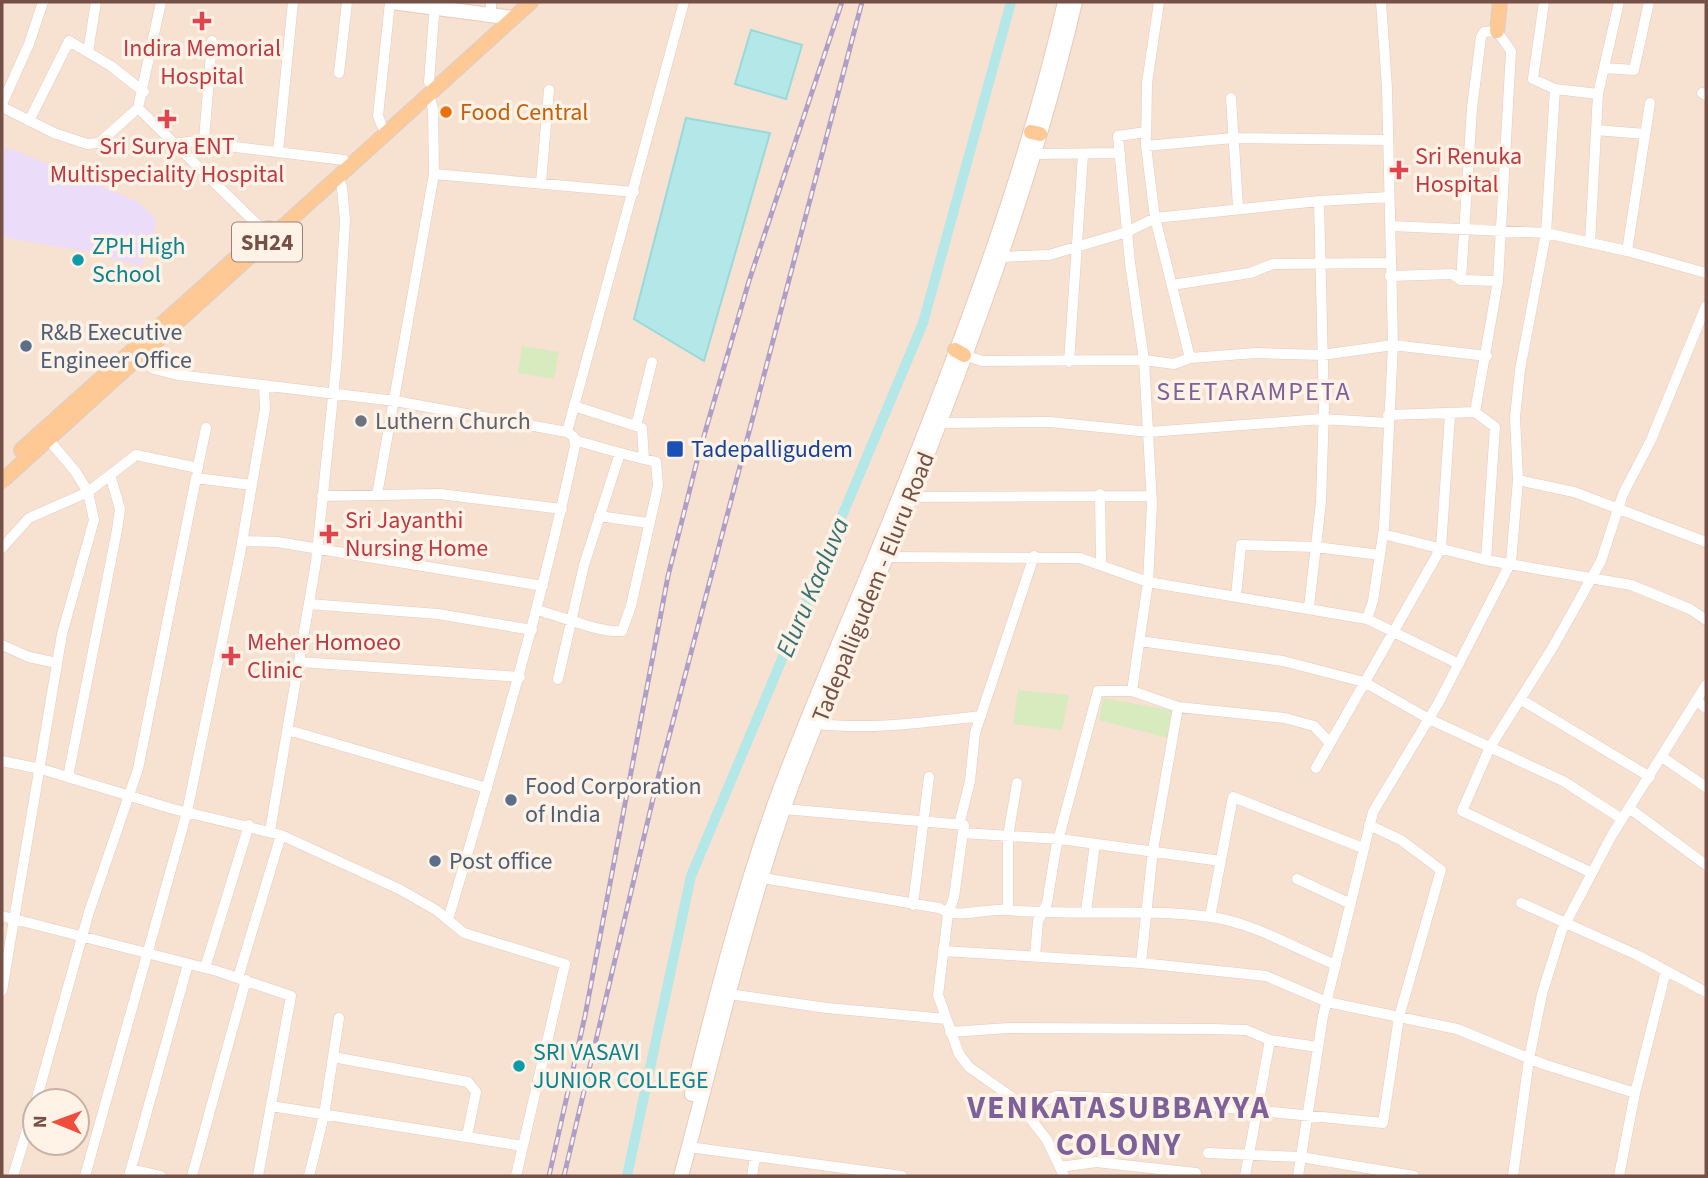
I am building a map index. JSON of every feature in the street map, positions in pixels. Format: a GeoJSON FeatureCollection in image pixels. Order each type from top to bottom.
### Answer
{"type":"FeatureCollection","features":[{"type":"Feature","properties":{"kind":"main road"},"geometry":{"type":"LineString","coordinates":[[391,2],[499,12]]}},
{"type":"Feature","properties":{"kind":"main road","name":"SH24"},"geometry":{"type":"LineString","coordinates":[[2,468],[337,177],[429,88],[499,12],[518,2]]}},
{"type":"Feature","properties":{"kind":"main road","name":"SH24"},"geometry":{"type":"LineString","coordinates":[[499,12],[531,2]]}},
{"type":"Feature","properties":{"kind":"main road","name":"Tadepalligudem - Eluru Road"},"geometry":{"type":"LineString","coordinates":[[671,1176],[734,931],[774,806],[807,718],[999,257],[1034,154],[1035,133],[1065,2]]}},
{"type":"Feature","properties":{"kind":"main road","name":"Tadepalligudem - Eluru Road"},"geometry":{"type":"LineString","coordinates":[[681,1176],[744,933],[783,809],[939,422],[959,353],[1035,133],[1075,2]]}},
{"type":"Feature","properties":{"kind":"main road"},"geometry":{"type":"LineString","coordinates":[[1497,32],[1500,2]]}},
{"type":"Feature","properties":{"kind":"main road","name":"SH24"},"geometry":{"type":"LineString","coordinates":[[268,235],[344,160],[429,88]]}},
{"type":"Feature","properties":{"kind":"main road","name":"SH24"},"geometry":{"type":"LineString","coordinates":[[2,481],[133,356]]}},
{"type":"Feature","properties":{"kind":"street"},"geometry":{"type":"LineString","coordinates":[[43,2],[29,44],[2,105],[29,121],[86,145],[99,143],[138,108],[144,92],[161,2]]}},
{"type":"Feature","properties":{"kind":"street"},"geometry":{"type":"LineString","coordinates":[[88,52],[96,2]]}},
{"type":"Feature","properties":{"kind":"street"},"geometry":{"type":"LineString","coordinates":[[278,152],[293,2]]}},
{"type":"Feature","properties":{"kind":"street"},"geometry":{"type":"LineString","coordinates":[[339,73],[347,2]]}},
{"type":"Feature","properties":{"kind":"street"},"geometry":{"type":"LineString","coordinates":[[382,126],[378,116],[391,2]]}},
{"type":"Feature","properties":{"kind":"street"},"geometry":{"type":"LineString","coordinates":[[448,920],[520,677],[562,509],[574,406],[684,2]]}},
{"type":"Feature","properties":{"kind":"street"},"geometry":{"type":"LineString","coordinates":[[1159,2],[1147,83],[1146,146],[1154,218],[1190,358]]}},
{"type":"Feature","properties":{"kind":"street"},"geometry":{"type":"LineString","coordinates":[[1367,619],[1383,534],[1393,345],[1388,139],[1381,2]]}},
{"type":"Feature","properties":{"kind":"street"},"geometry":{"type":"LineString","coordinates":[[1544,2],[1533,79],[1555,89],[1598,94]]}},
{"type":"Feature","properties":{"kind":"street"},"geometry":{"type":"LineString","coordinates":[[1590,243],[1598,94],[1619,2]]}},
{"type":"Feature","properties":{"kind":"street"},"geometry":{"type":"LineString","coordinates":[[1604,68],[1634,70],[1649,2]]}},
{"type":"Feature","properties":{"kind":"street"},"geometry":{"type":"LineString","coordinates":[[377,495],[434,174],[433,108],[429,88],[435,4]]}},
{"type":"Feature","properties":{"kind":"street"},"geometry":{"type":"LineString","coordinates":[[1461,280],[1463,228],[1481,37],[1484,32],[1497,32],[1511,51],[1498,281],[1475,412]]}},
{"type":"Feature","properties":{"kind":"street"},"geometry":{"type":"LineString","coordinates":[[29,121],[69,41],[144,92]]}},
{"type":"Feature","properties":{"kind":"street"},"geometry":{"type":"LineString","coordinates":[[204,140],[212,41]]}},
{"type":"Feature","properties":{"kind":"street"},"geometry":{"type":"LineString","coordinates":[[1298,1176],[1327,1002],[1373,812],[1429,719],[1511,562],[1518,480],[1515,417],[1546,233],[1555,89]]}},
{"type":"Feature","properties":{"kind":"street"},"geometry":{"type":"LineString","coordinates":[[541,182],[549,90]]}},
{"type":"Feature","properties":{"kind":"street"},"geometry":{"type":"LineString","coordinates":[[1231,98],[1238,207]]}},
{"type":"Feature","properties":{"kind":"street"},"geometry":{"type":"LineString","coordinates":[[1627,251],[1650,103]]}},
{"type":"Feature","properties":{"kind":"street"},"geometry":{"type":"LineString","coordinates":[[138,108],[268,235]]}},
{"type":"Feature","properties":{"kind":"street"},"geometry":{"type":"LineString","coordinates":[[1596,130],[1645,134]]}},
{"type":"Feature","properties":{"kind":"street"},"geometry":{"type":"LineString","coordinates":[[1132,691],[1148,582],[1152,496],[1144,360],[1127,232],[1118,136],[1146,132]]}},
{"type":"Feature","properties":{"kind":"street"},"geometry":{"type":"LineString","coordinates":[[1146,146],[1233,138],[1388,139]]}},
{"type":"Feature","properties":{"kind":"street"},"geometry":{"type":"LineString","coordinates":[[172,144],[204,140],[344,160]]}},
{"type":"Feature","properties":{"kind":"street"},"geometry":{"type":"LineString","coordinates":[[1034,154],[1120,153]]}},
{"type":"Feature","properties":{"kind":"street"},"geometry":{"type":"LineString","coordinates":[[1069,362],[1083,155]]}},
{"type":"Feature","properties":{"kind":"street"},"geometry":{"type":"LineString","coordinates":[[434,174],[634,192]]}},
{"type":"Feature","properties":{"kind":"street"},"geometry":{"type":"LineString","coordinates":[[192,1176],[242,979],[275,833],[288,730],[317,551],[345,220],[342,187],[337,177]]}},
{"type":"Feature","properties":{"kind":"street"},"geometry":{"type":"LineString","coordinates":[[999,257],[1049,255],[1127,232],[1154,218],[1238,207],[1389,197]]}},
{"type":"Feature","properties":{"kind":"street"},"geometry":{"type":"LineString","coordinates":[[1309,607],[1321,502],[1322,265],[1319,201]]}},
{"type":"Feature","properties":{"kind":"street"},"geometry":{"type":"LineString","coordinates":[[1391,226],[1546,233],[1627,251],[1706,273]]}},
{"type":"Feature","properties":{"kind":"street"},"geometry":{"type":"LineString","coordinates":[[1172,285],[1250,273],[1273,264],[1390,264]]}},
{"type":"Feature","properties":{"kind":"street"},"geometry":{"type":"LineString","coordinates":[[1390,276],[1452,274],[1461,280],[1498,281]]}},
{"type":"Feature","properties":{"kind":"street"},"geometry":{"type":"LineString","coordinates":[[1592,873],[1462,811],[1490,747],[1591,580],[1618,510],[1651,440],[1706,306]]}},
{"type":"Feature","properties":{"kind":"street"},"geometry":{"type":"LineString","coordinates":[[959,353],[982,361],[1144,360],[1174,364],[1190,358],[1256,353],[1322,355],[1393,345],[1486,356]]}},
{"type":"Feature","properties":{"kind":"street"},"geometry":{"type":"LineString","coordinates":[[133,356],[178,375],[395,401],[570,436],[620,453],[656,461],[659,483],[631,606],[622,631],[613,632],[537,610]]}},
{"type":"Feature","properties":{"kind":"street"},"geometry":{"type":"LineString","coordinates":[[636,426],[652,362]]}},
{"type":"Feature","properties":{"kind":"street"},"geometry":{"type":"LineString","coordinates":[[85,1176],[187,812],[243,541],[265,409],[264,385]]}},
{"type":"Feature","properties":{"kind":"street"},"geometry":{"type":"LineString","coordinates":[[574,406],[642,428],[644,459]]}},
{"type":"Feature","properties":{"kind":"street"},"geometry":{"type":"LineString","coordinates":[[939,422],[1050,422],[1149,432],[1322,419],[1388,419],[1475,412],[1495,427],[1486,560]]}},
{"type":"Feature","properties":{"kind":"street"},"geometry":{"type":"LineString","coordinates":[[1316,768],[1441,548],[1450,415]]}},
{"type":"Feature","properties":{"kind":"street"},"geometry":{"type":"LineString","coordinates":[[39,1087],[84,936],[138,769],[206,428]]}},
{"type":"Feature","properties":{"kind":"street"},"geometry":{"type":"LineString","coordinates":[[2,991],[70,599],[94,520],[88,492],[75,471],[48,439]]}},
{"type":"Feature","properties":{"kind":"street"},"geometry":{"type":"LineString","coordinates":[[558,679],[599,516],[620,453]]}},
{"type":"Feature","properties":{"kind":"street"},"geometry":{"type":"LineString","coordinates":[[2,548],[29,518],[88,492],[141,454],[197,473],[251,485]]}},
{"type":"Feature","properties":{"kind":"street"},"geometry":{"type":"LineString","coordinates":[[68,777],[117,530],[120,509],[111,478]]}},
{"type":"Feature","properties":{"kind":"street"},"geometry":{"type":"LineString","coordinates":[[1518,480],[1574,492],[1706,542]]}},
{"type":"Feature","properties":{"kind":"street"},"geometry":{"type":"LineString","coordinates":[[323,496],[440,494],[562,509]]}},
{"type":"Feature","properties":{"kind":"street"},"geometry":{"type":"LineString","coordinates":[[910,497],[1100,494],[1152,496]]}},
{"type":"Feature","properties":{"kind":"street"},"geometry":{"type":"LineString","coordinates":[[1100,494],[1101,564]]}},
{"type":"Feature","properties":{"kind":"street"},"geometry":{"type":"LineString","coordinates":[[599,516],[648,523]]}},
{"type":"Feature","properties":{"kind":"street"},"geometry":{"type":"LineString","coordinates":[[1383,534],[1486,560],[1511,562],[1591,580],[1631,585],[1690,609],[1706,620]]}},
{"type":"Feature","properties":{"kind":"street"},"geometry":{"type":"LineString","coordinates":[[243,541],[277,542],[317,551],[543,586]]}},
{"type":"Feature","properties":{"kind":"street"},"geometry":{"type":"LineString","coordinates":[[1236,596],[1241,545],[1316,547],[1380,555]]}},
{"type":"Feature","properties":{"kind":"street"},"geometry":{"type":"LineString","coordinates":[[1034,556],[975,733],[954,897],[948,914],[939,995],[950,1032],[969,1068],[1023,1108],[1047,1140],[1062,1172],[1096,1161],[1196,1173]]}},
{"type":"Feature","properties":{"kind":"street"},"geometry":{"type":"LineString","coordinates":[[886,557],[1080,558],[1148,582],[1309,607],[1367,619],[1459,664]]}},
{"type":"Feature","properties":{"kind":"street"},"geometry":{"type":"LineString","coordinates":[[309,604],[438,614],[532,630]]}},
{"type":"Feature","properties":{"kind":"street"},"geometry":{"type":"LineString","coordinates":[[1140,641],[1283,662],[1364,682],[1429,719],[1563,781],[1622,819]]}},
{"type":"Feature","properties":{"kind":"street"},"geometry":{"type":"LineString","coordinates":[[2,645],[29,657],[58,663]]}},
{"type":"Feature","properties":{"kind":"street"},"geometry":{"type":"LineString","coordinates":[[300,662],[520,677]]}},
{"type":"Feature","properties":{"kind":"street"},"geometry":{"type":"LineString","coordinates":[[1513,1176],[1529,1059],[1542,994],[1565,923],[1622,819],[1706,685]]}},
{"type":"Feature","properties":{"kind":"street"},"geometry":{"type":"LineString","coordinates":[[1035,956],[1041,912],[1047,903],[1060,839],[1098,691],[1132,691],[1178,707],[1285,718],[1314,726],[1329,743]]}},
{"type":"Feature","properties":{"kind":"street"},"geometry":{"type":"LineString","coordinates":[[1520,699],[1650,776]]}},
{"type":"Feature","properties":{"kind":"street"},"geometry":{"type":"LineString","coordinates":[[1697,701],[1706,708]]}},
{"type":"Feature","properties":{"kind":"street"},"geometry":{"type":"LineString","coordinates":[[1141,963],[1153,850],[1178,707]]}},
{"type":"Feature","properties":{"kind":"street"},"geometry":{"type":"LineString","coordinates":[[818,724],[846,727],[886,726],[981,716]]}},
{"type":"Feature","properties":{"kind":"street"},"geometry":{"type":"LineString","coordinates":[[288,730],[487,788]]}},
{"type":"Feature","properties":{"kind":"street"},"geometry":{"type":"LineString","coordinates":[[1662,757],[1706,787]]}},
{"type":"Feature","properties":{"kind":"street"},"geometry":{"type":"LineString","coordinates":[[2,761],[41,769],[187,812],[275,833],[399,889],[464,933],[565,964],[516,1176]]}},
{"type":"Feature","properties":{"kind":"street"},"geometry":{"type":"LineString","coordinates":[[913,905],[929,776]]}},
{"type":"Feature","properties":{"kind":"street"},"geometry":{"type":"LineString","coordinates":[[1008,910],[1008,836],[1017,783]]}},
{"type":"Feature","properties":{"kind":"street"},"geometry":{"type":"LineString","coordinates":[[1210,917],[1233,797],[1363,848]]}},
{"type":"Feature","properties":{"kind":"street"},"geometry":{"type":"LineString","coordinates":[[1629,808],[1706,865]]}},
{"type":"Feature","properties":{"kind":"street"},"geometry":{"type":"LineString","coordinates":[[783,809],[924,822],[1008,836],[1060,839],[1221,860]]}},
{"type":"Feature","properties":{"kind":"street"},"geometry":{"type":"LineString","coordinates":[[205,968],[249,825]]}},
{"type":"Feature","properties":{"kind":"street"},"geometry":{"type":"LineString","coordinates":[[1023,1108],[1057,1096],[1139,1099],[1383,1123],[1399,1017],[1441,870],[1401,840],[1369,825]]}},
{"type":"Feature","properties":{"kind":"street"},"geometry":{"type":"LineString","coordinates":[[1086,912],[1095,844]]}},
{"type":"Feature","properties":{"kind":"street"},"geometry":{"type":"LineString","coordinates":[[763,878],[939,908],[948,914],[1008,910],[1145,912],[1210,917],[1244,926],[1336,965]]}},
{"type":"Feature","properties":{"kind":"street"},"geometry":{"type":"LineString","coordinates":[[1297,879],[1351,904]]}},
{"type":"Feature","properties":{"kind":"street"},"geometry":{"type":"LineString","coordinates":[[1521,903],[1706,992]]}},
{"type":"Feature","properties":{"kind":"street"},"geometry":{"type":"LineString","coordinates":[[2,916],[205,968],[291,996],[258,1176]]}},
{"type":"Feature","properties":{"kind":"street"},"geometry":{"type":"LineString","coordinates":[[943,951],[1035,956],[1084,962],[1141,963],[1266,976],[1327,1002],[1457,1029],[1529,1059],[1635,1093]]}},
{"type":"Feature","properties":{"kind":"street"},"geometry":{"type":"LineString","coordinates":[[161,1176],[130,1172],[188,964]]}},
{"type":"Feature","properties":{"kind":"street"},"geometry":{"type":"LineString","coordinates":[[1619,1176],[1635,1093],[1666,971]]}},
{"type":"Feature","properties":{"kind":"street"},"geometry":{"type":"LineString","coordinates":[[729,994],[827,1008],[946,1019]]}},
{"type":"Feature","properties":{"kind":"street"},"geometry":{"type":"LineString","coordinates":[[309,1176],[324,1115],[339,1018]]}},
{"type":"Feature","properties":{"kind":"street"},"geometry":{"type":"LineString","coordinates":[[950,1032],[1009,1028],[1246,1030],[1270,1040],[1318,1047]]}},
{"type":"Feature","properties":{"kind":"street"},"geometry":{"type":"LineString","coordinates":[[1245,1176],[1270,1040]]}},
{"type":"Feature","properties":{"kind":"street"},"geometry":{"type":"LineString","coordinates":[[333,1057],[468,1082],[476,1092],[467,1136]]}},
{"type":"Feature","properties":{"kind":"street"},"geometry":{"type":"LineString","coordinates":[[271,1106],[523,1146]]}},
{"type":"Feature","properties":{"kind":"street"},"geometry":{"type":"LineString","coordinates":[[689,1147],[821,1171],[902,1176]]}},
{"type":"Feature","properties":{"kind":"street"},"geometry":{"type":"LineString","coordinates":[[13,1176],[21,1149]]}},
{"type":"Feature","properties":{"kind":"street"},"geometry":{"type":"LineString","coordinates":[[1208,1153],[1301,1157],[1414,1176]]}},
{"type":"Feature","properties":{"kind":"street"},"geometry":{"type":"LineString","coordinates":[[752,1176],[755,1157]]}},
{"type":"Feature","properties":{"kind":"shaded area"},"geometry":{"type":"Polygon","coordinates":[[[2,2],[1706,2],[1706,1176],[2,1176],[2,2]]]}},
{"type":"Feature","properties":{"kind":"shaded area"},"geometry":{"type":"Polygon","coordinates":[[[7,147],[138,202],[156,219],[153,240],[141,266],[84,251],[2,237],[2,156],[7,147]]]}},
{"type":"Feature","properties":{"kind":"green space"},"geometry":{"type":"Polygon","coordinates":[[[522,346],[559,352],[554,379],[518,373],[522,346]]]}},
{"type":"Feature","properties":{"kind":"green space"},"geometry":{"type":"Polygon","coordinates":[[[1018,690],[1069,695],[1062,730],[1013,724],[1018,690]]]}},
{"type":"Feature","properties":{"kind":"green space"},"geometry":{"type":"Polygon","coordinates":[[[1103,698],[1173,711],[1168,738],[1099,720],[1103,698]]]}},
{"type":"Feature","properties":{"kind":"water"},"geometry":{"type":"Polygon","coordinates":[[[751,30],[802,45],[786,99],[735,84],[751,30]]]}},
{"type":"Feature","properties":{"kind":"water"},"geometry":{"type":"Polygon","coordinates":[[[686,118],[770,133],[704,361],[634,319],[686,118]]]}},
{"type":"Feature","properties":{"kind":"waterway","name":"Eluru Kaaluva"},"geometry":{"type":"LineString","coordinates":[[627,1176],[691,876],[923,323],[1011,2]]}},
{"type":"Feature","properties":{"kind":"railway"},"geometry":{"type":"LineString","coordinates":[[549,1176],[585,1016],[668,576],[699,453],[749,281],[842,2]]}},
{"type":"Feature","properties":{"kind":"railway"},"geometry":{"type":"LineString","coordinates":[[564,1176],[656,786],[862,2]]}},
{"type":"Feature","properties":{"kind":"place","name":"Indira Memorial Hospital"},"geometry":{"type":"Point","coordinates":[202,21]}},
{"type":"Feature","properties":{"kind":"place","name":"Food Central"},"geometry":{"type":"Point","coordinates":[446,112]}},
{"type":"Feature","properties":{"kind":"place","name":"Sri Surya ENT Multispeciality Hospital"},"geometry":{"type":"Point","coordinates":[167,119]}},
{"type":"Feature","properties":{"kind":"place","name":"Sri Renuka Hospital"},"geometry":{"type":"Point","coordinates":[1399,170]}},
{"type":"Feature","properties":{"kind":"place","name":"ZPH High School"},"geometry":{"type":"Point","coordinates":[78,260]}},
{"type":"Feature","properties":{"kind":"place","name":"R&B Executive Engineer Office"},"geometry":{"type":"Point","coordinates":[26,346]}},
{"type":"Feature","properties":{"kind":"place","name":"Luthern Church"},"geometry":{"type":"Point","coordinates":[361,421]}},
{"type":"Feature","properties":{"kind":"place","name":"Tadepalligudem"},"geometry":{"type":"Point","coordinates":[675,449]}},
{"type":"Feature","properties":{"kind":"place","name":"Sri Jayanthi Nursing Home"},"geometry":{"type":"Point","coordinates":[329,534]}},
{"type":"Feature","properties":{"kind":"place","name":"Meher Homoeo Clinic"},"geometry":{"type":"Point","coordinates":[231,656]}},
{"type":"Feature","properties":{"kind":"place","name":"Food Corporation of India"},"geometry":{"type":"Point","coordinates":[511,800]}},
{"type":"Feature","properties":{"kind":"place","name":"Post office"},"geometry":{"type":"Point","coordinates":[435,861]}},
{"type":"Feature","properties":{"kind":"place","name":"SRI VASAVI JUNIOR COLLEGE"},"geometry":{"type":"Point","coordinates":[519,1066]}},
{"type":"Feature","properties":{"kind":"district","name":"SEETARAMPETA"},"geometry":{"type":"Point","coordinates":[1254,391]}},
{"type":"Feature","properties":{"kind":"district","name":"VENKATASUBBAYYA COLONY"},"geometry":{"type":"Point","coordinates":[1119,1126]}}]}
